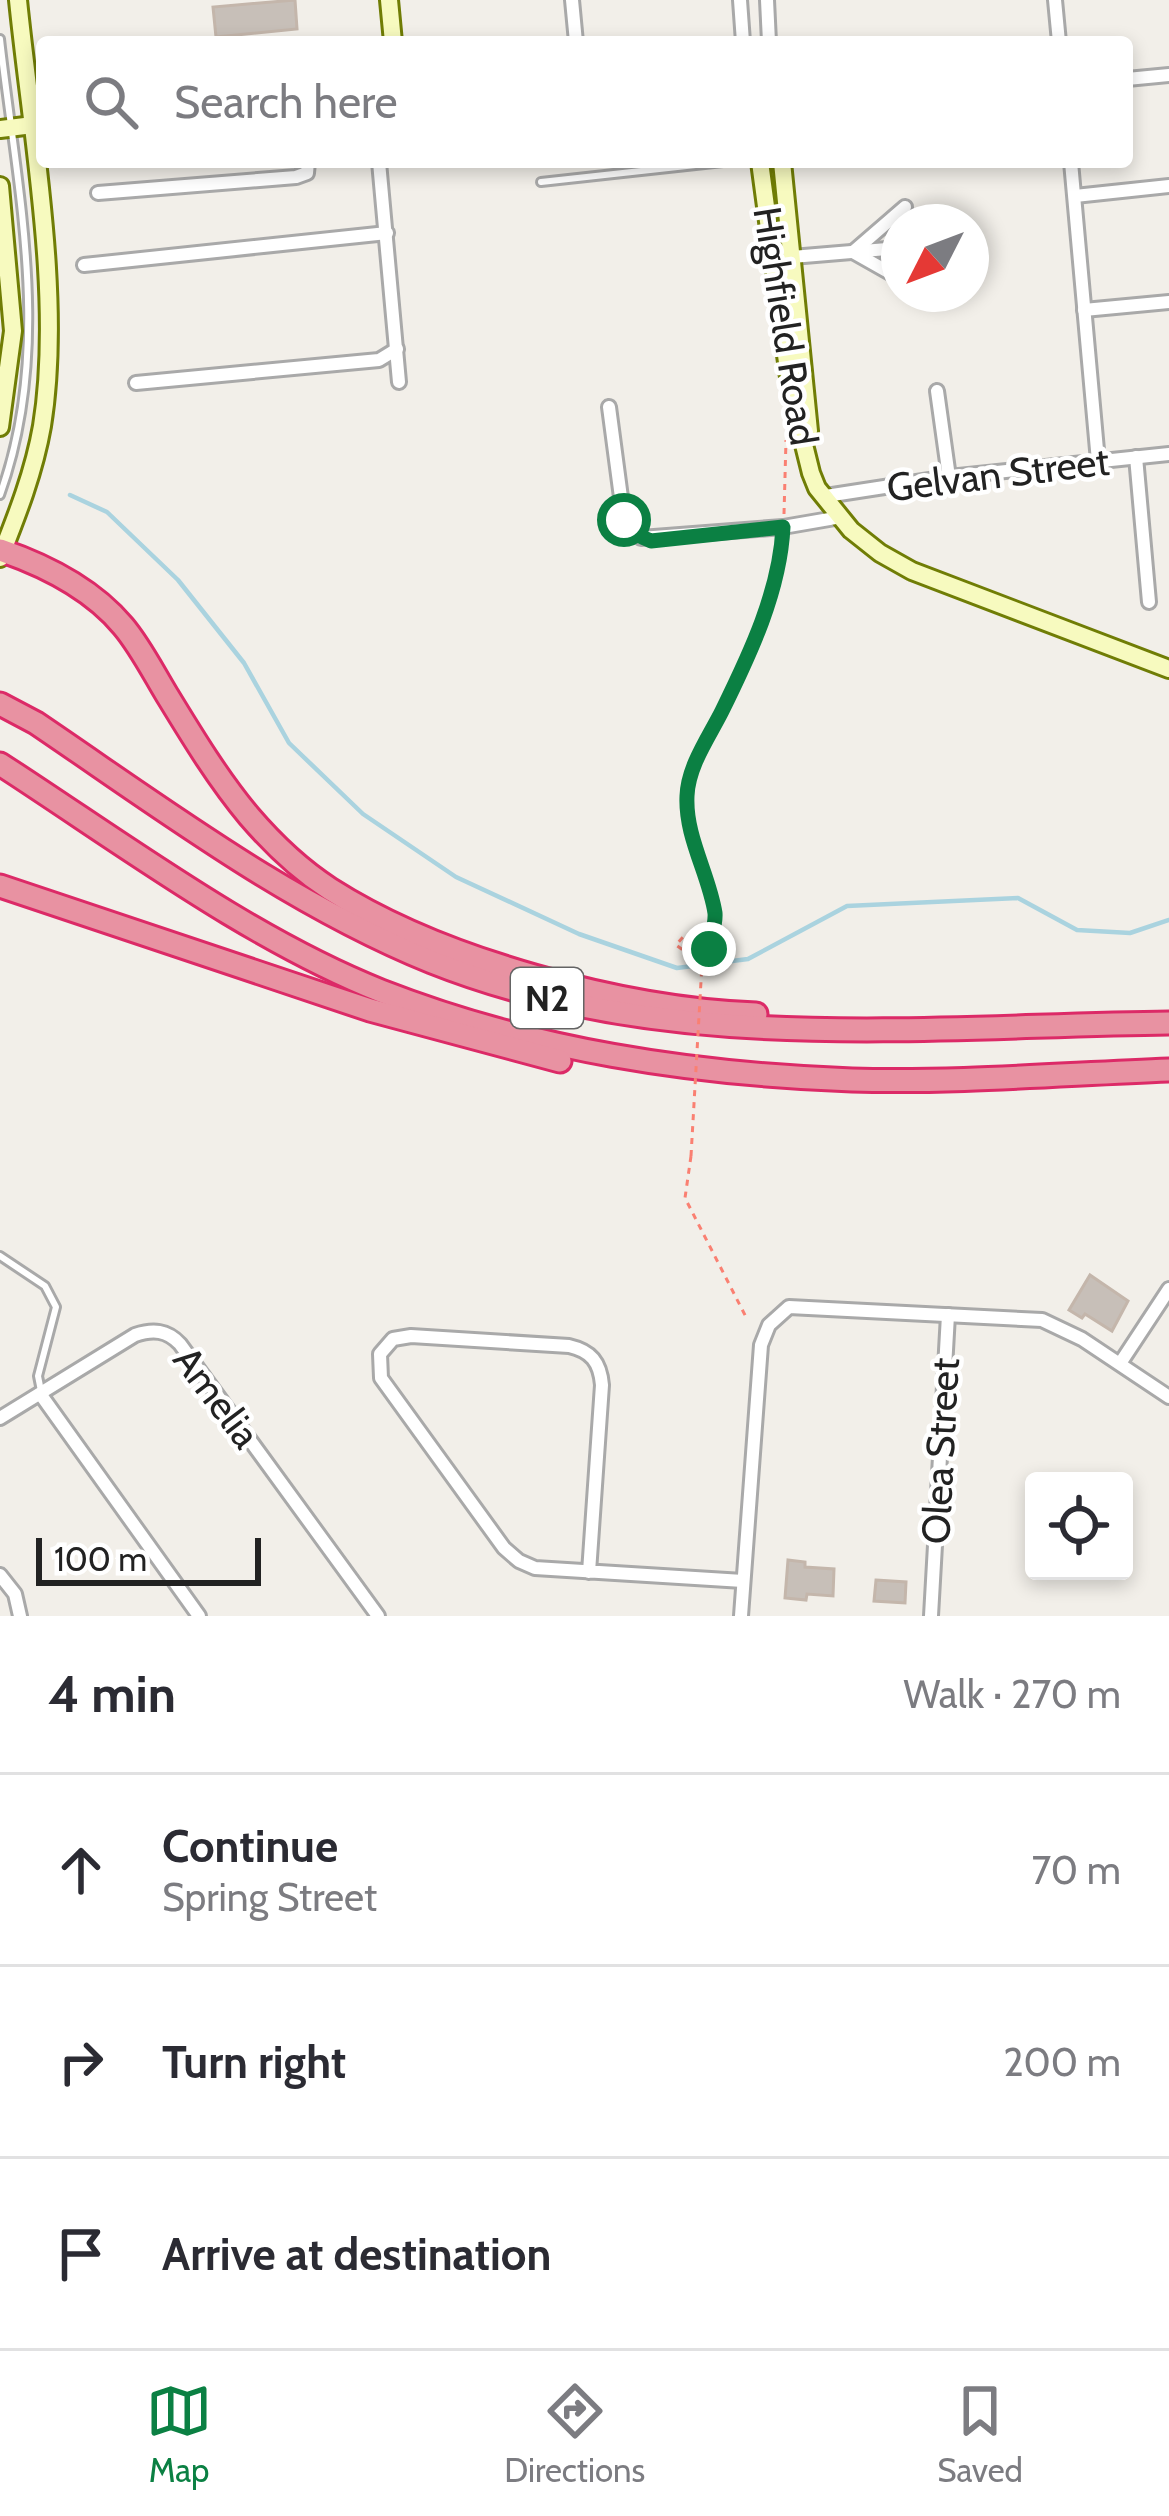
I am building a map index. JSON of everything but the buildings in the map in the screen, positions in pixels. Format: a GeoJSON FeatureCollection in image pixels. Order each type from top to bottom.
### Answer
{"type":"FeatureCollection","features":[{"type":"Feature","properties":{"kind":"highway"},"geometry":{"type":"LineString","coordinates":[[1,553],[27,559],[100,603],[124,627],[247,813],[300,868],[377,914],[515,969],[661,1004],[745,1014],[1002,1025]]}},
{"type":"Feature","properties":{"kind":"highway","name":"N2"},"geometry":{"type":"LineString","coordinates":[[0,704],[36,723],[284,888],[434,962],[588,1010],[724,1027],[860,1030],[1169,1022]]}},
{"type":"Feature","properties":{"kind":"highway","name":"N2"},"geometry":{"type":"LineString","coordinates":[[0,764],[254,926],[380,990],[548,1045],[649,1064],[854,1080],[1169,1070]]}},
{"type":"Feature","properties":{"kind":"highway"},"geometry":{"type":"LineString","coordinates":[[0,886],[370,1010],[542,1058],[642,1074],[854,1080]]}},
{"type":"Feature","properties":{"kind":"street"},"geometry":{"type":"LineString","coordinates":[[18,0],[36,117]]}},
{"type":"Feature","properties":{"kind":"street"},"geometry":{"type":"LineString","coordinates":[[389,0],[392,36]]}},
{"type":"Feature","properties":{"kind":"street"},"geometry":{"type":"LineString","coordinates":[[572,0],[575,36]]}},
{"type":"Feature","properties":{"kind":"street"},"geometry":{"type":"LineString","coordinates":[[740,0],[743,36]]}},
{"type":"Feature","properties":{"kind":"street"},"geometry":{"type":"LineString","coordinates":[[767,0],[769,36]]}},
{"type":"Feature","properties":{"kind":"street"},"geometry":{"type":"LineString","coordinates":[[1055,0],[1058,36]]}},
{"type":"Feature","properties":{"kind":"street"},"geometry":{"type":"LineString","coordinates":[[1133,78],[1169,75]]}},
{"type":"Feature","properties":{"kind":"street"},"geometry":{"type":"LineString","coordinates":[[5,129],[36,124]]}},
{"type":"Feature","properties":{"kind":"street"},"geometry":{"type":"LineString","coordinates":[[1,553],[32,474],[46,393],[39,168]]}},
{"type":"Feature","properties":{"kind":"street"},"geometry":{"type":"LineString","coordinates":[[98,194],[296,177],[307,173],[307,168]]}},
{"type":"Feature","properties":{"kind":"street"},"geometry":{"type":"LineString","coordinates":[[380,168],[399,382]]}},
{"type":"Feature","properties":{"kind":"street","name":"Highfield Road"},"geometry":{"type":"LineString","coordinates":[[761,168],[798,431],[823,490]]}},
{"type":"Feature","properties":{"kind":"street","name":"Highfield Road"},"geometry":{"type":"LineString","coordinates":[[783,168],[808,429],[823,490]]}},
{"type":"Feature","properties":{"kind":"street"},"geometry":{"type":"LineString","coordinates":[[1073,168],[1098,461]]}},
{"type":"Feature","properties":{"kind":"street"},"geometry":{"type":"LineString","coordinates":[[0,186],[13,331],[0,428]]}},
{"type":"Feature","properties":{"kind":"street"},"geometry":{"type":"LineString","coordinates":[[1075,196],[1169,187]]}},
{"type":"Feature","properties":{"kind":"street"},"geometry":{"type":"LineString","coordinates":[[853,252],[881,227]]}},
{"type":"Feature","properties":{"kind":"street"},"geometry":{"type":"LineString","coordinates":[[84,265],[387,233]]}},
{"type":"Feature","properties":{"kind":"street"},"geometry":{"type":"LineString","coordinates":[[792,257],[881,250]]}},
{"type":"Feature","properties":{"kind":"street"},"geometry":{"type":"LineString","coordinates":[[853,252],[881,268]]}},
{"type":"Feature","properties":{"kind":"street"},"geometry":{"type":"LineString","coordinates":[[1084,310],[1169,302]]}},
{"type":"Feature","properties":{"kind":"street"},"geometry":{"type":"LineString","coordinates":[[136,382],[379,360],[397,349]]}},
{"type":"Feature","properties":{"kind":"street"},"geometry":{"type":"LineString","coordinates":[[937,392],[949,477]]}},
{"type":"Feature","properties":{"kind":"street"},"geometry":{"type":"LineString","coordinates":[[609,407],[624,520],[633,533],[651,541],[841,517]]}},
{"type":"Feature","properties":{"kind":"street","name":"Gelvan Street"},"geometry":{"type":"LineString","coordinates":[[823,490],[1169,454]]}},
{"type":"Feature","properties":{"kind":"street"},"geometry":{"type":"LineString","coordinates":[[1136,458],[1149,602]]}},
{"type":"Feature","properties":{"kind":"street"},"geometry":{"type":"LineString","coordinates":[[823,490],[841,517],[880,553],[912,571],[1169,669]]}},
{"type":"Feature","properties":{"kind":"street"},"geometry":{"type":"LineString","coordinates":[[1120,1362],[1169,1289]]}},
{"type":"Feature","properties":{"kind":"street","name":"Olea Street"},"geometry":{"type":"LineString","coordinates":[[743,1581],[759,1359],[764,1334],[778,1314],[799,1306],[948,1316],[931,1616]]}},
{"type":"Feature","properties":{"kind":"street"},"geometry":{"type":"LineString","coordinates":[[948,1316],[1042,1320],[1066,1329],[1169,1397]]}},
{"type":"Feature","properties":{"kind":"street","name":"Amelia"},"geometry":{"type":"LineString","coordinates":[[0,1418],[136,1335],[152,1331],[174,1337],[378,1616]]}},
{"type":"Feature","properties":{"kind":"street"},"geometry":{"type":"LineString","coordinates":[[589,1573],[602,1385],[592,1356],[569,1346],[411,1336],[393,1339],[380,1354],[381,1378],[510,1555],[536,1568],[589,1573],[743,1581],[741,1616]]}},
{"type":"Feature","properties":{"kind":"street"},"geometry":{"type":"LineString","coordinates":[[41,1395],[199,1616]]}},
{"type":"Feature","properties":{"kind":"street"},"geometry":{"type":"LineString","coordinates":[[0,1575],[14,1594],[20,1616]]}},
{"type":"Feature","properties":{"kind":"lane"},"geometry":{"type":"LineString","coordinates":[[0,39],[5,129],[28,282],[30,337],[19,429],[0,495]]}},
{"type":"Feature","properties":{"kind":"lane"},"geometry":{"type":"LineString","coordinates":[[541,182],[668,168]]}},
{"type":"Feature","properties":{"kind":"lane"},"geometry":{"type":"LineString","coordinates":[[0,1256],[45,1286],[56,1306],[38,1376],[41,1395]]}},
{"type":"Feature","properties":{"kind":"path"},"geometry":{"type":"LineString","coordinates":[[746,1317],[685,1198],[702,964],[698,946],[683,937],[676,946],[698,958],[709,949],[716,917],[690,826],[687,795],[693,770],[769,601],[782,555],[785,427]]}},
{"type":"Feature","properties":{"kind":"waterway"},"geometry":{"type":"LineString","coordinates":[[70,495],[107,512],[178,580],[244,663],[289,743],[363,814],[456,877],[579,934],[677,968],[748,959],[847,906],[1018,898],[1077,930],[1130,933],[1169,920]]}},
{"type":"Feature","properties":{"kind":"route"},"geometry":{"type":"LineString","coordinates":[[624,520],[633,533],[651,541],[783,527],[782,555],[769,601],[693,770],[687,795],[690,826],[716,917],[709,949]]}}]}
